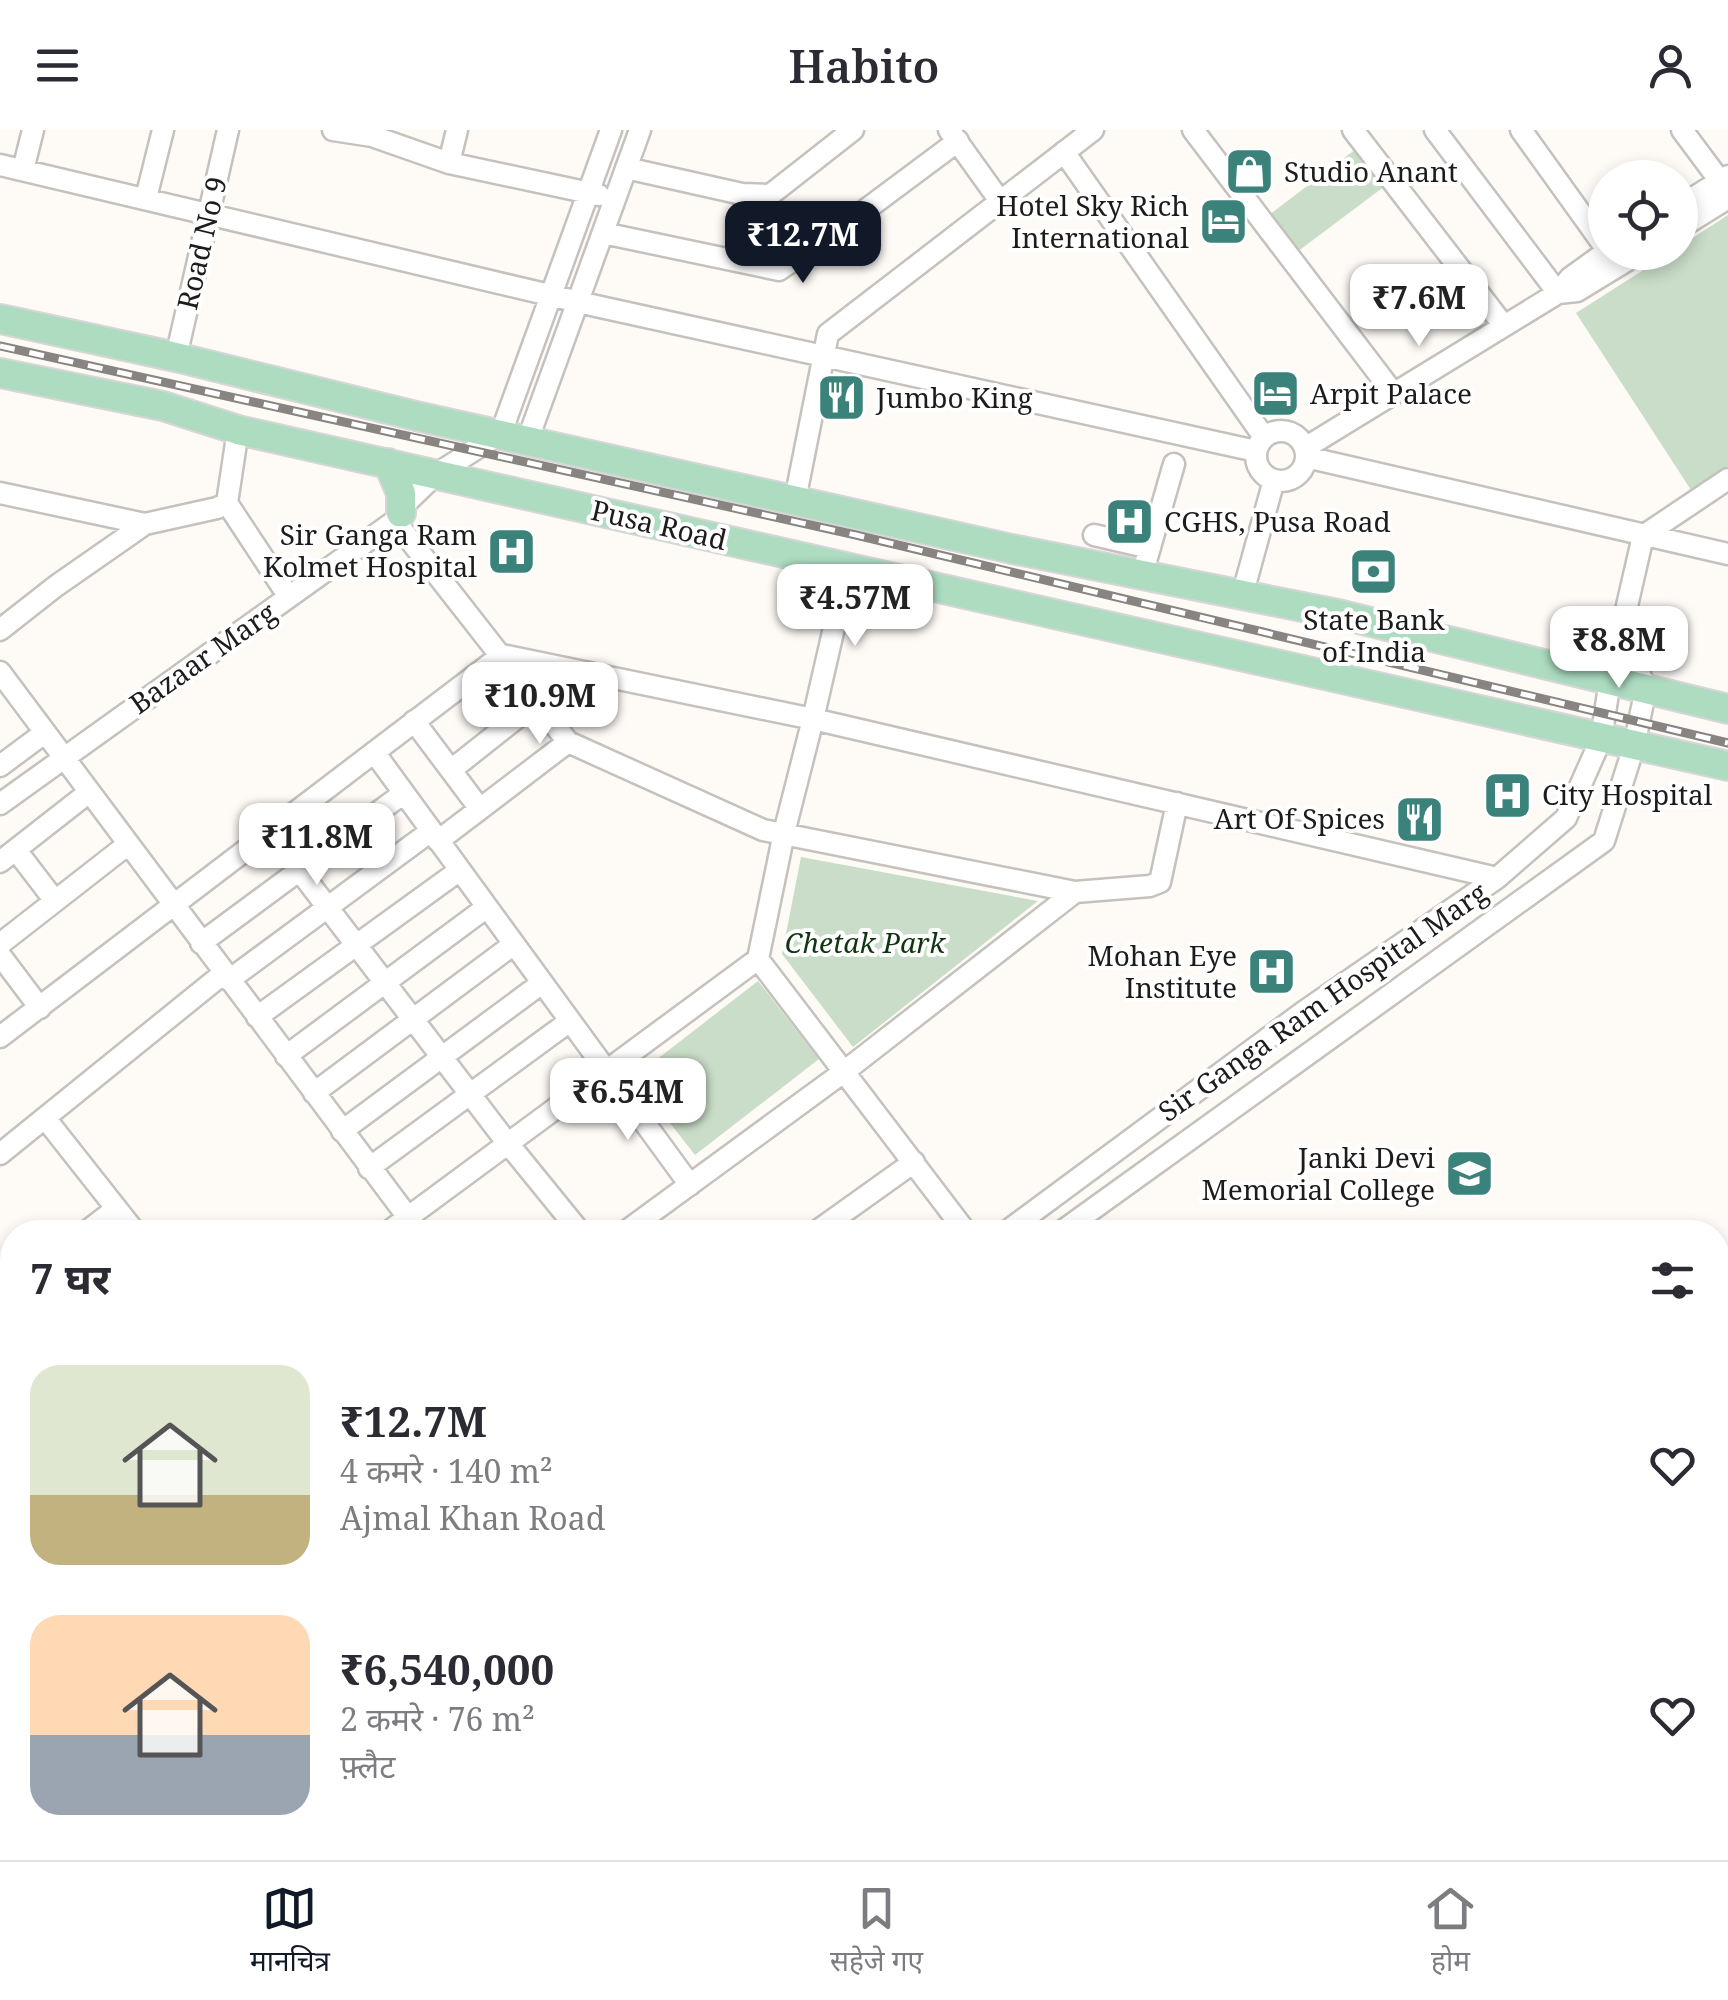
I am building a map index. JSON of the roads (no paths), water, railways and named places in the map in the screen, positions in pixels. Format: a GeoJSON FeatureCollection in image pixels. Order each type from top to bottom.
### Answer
{"type":"FeatureCollection","features":[{"type":"Feature","properties":{"kind":"main road","name":"Pusa Road"},"geometry":{"type":"LineString","coordinates":[[0,319],[795,500],[1338,614],[1728,709]]}},
{"type":"Feature","properties":{"kind":"main road","name":"Pusa Road"},"geometry":{"type":"LineString","coordinates":[[0,373],[163,406],[238,430],[1728,766]]}},
{"type":"Feature","properties":{"kind":"main road"},"geometry":{"type":"LineString","coordinates":[[388,463],[401,493],[398,517]]}},
{"type":"Feature","properties":{"kind":"street"},"geometry":{"type":"LineString","coordinates":[[23,170],[33,130]]}},
{"type":"Feature","properties":{"kind":"street"},"geometry":{"type":"LineString","coordinates":[[146,198],[163,130]]}},
{"type":"Feature","properties":{"kind":"street","name":"Road No 9"},"geometry":{"type":"LineString","coordinates":[[176,356],[228,130]]}},
{"type":"Feature","properties":{"kind":"street"},"geometry":{"type":"LineString","coordinates":[[333,130],[372,133],[449,163],[615,198]]}},
{"type":"Feature","properties":{"kind":"street"},"geometry":{"type":"LineString","coordinates":[[449,163],[457,130]]}},
{"type":"Feature","properties":{"kind":"street"},"geometry":{"type":"LineString","coordinates":[[514,436],[551,294],[611,130]]}},
{"type":"Feature","properties":{"kind":"street"},"geometry":{"type":"LineString","coordinates":[[514,436],[578,301],[640,130]]}},
{"type":"Feature","properties":{"kind":"street"},"geometry":{"type":"LineString","coordinates":[[626,168],[724,190],[770,195],[853,130]]}},
{"type":"Feature","properties":{"kind":"street"},"geometry":{"type":"LineString","coordinates":[[795,500],[828,334],[1093,130]]}},
{"type":"Feature","properties":{"kind":"street"},"geometry":{"type":"LineString","coordinates":[[1193,130],[1394,394]]}},
{"type":"Feature","properties":{"kind":"street"},"geometry":{"type":"LineString","coordinates":[[1353,130],[1504,326]]}},
{"type":"Feature","properties":{"kind":"street"},"geometry":{"type":"LineString","coordinates":[[1434,130],[1558,293]]}},
{"type":"Feature","properties":{"kind":"street"},"geometry":{"type":"LineString","coordinates":[[1521,130],[1588,225]]}},
{"type":"Feature","properties":{"kind":"street"},"geometry":{"type":"LineString","coordinates":[[1682,130],[1725,185]]}},
{"type":"Feature","properties":{"kind":"street"},"geometry":{"type":"LineString","coordinates":[[603,233],[779,270],[844,226],[954,136],[1000,201]]}},
{"type":"Feature","properties":{"kind":"street"},"geometry":{"type":"LineString","coordinates":[[0,165],[578,301],[824,354],[1260,444],[1279,431],[1288,432],[1301,440],[1306,452],[1301,472],[1294,478],[1274,480],[1258,467],[1260,444],[1064,152]]}},
{"type":"Feature","properties":{"kind":"street"},"geometry":{"type":"LineString","coordinates":[[1698,198],[1725,185]]}},
{"type":"Feature","properties":{"kind":"street"},"geometry":{"type":"LineString","coordinates":[[1698,211],[1725,185]]}},
{"type":"Feature","properties":{"kind":"street"},"geometry":{"type":"LineString","coordinates":[[1306,452],[1558,293],[1570,278],[1588,267]]}},
{"type":"Feature","properties":{"kind":"street"},"geometry":{"type":"LineString","coordinates":[[238,430],[228,504],[289,597]]}},
{"type":"Feature","properties":{"kind":"street","name":"Bazaar Marg"},"geometry":{"type":"LineString","coordinates":[[0,804],[411,511],[445,477],[514,436]]}},
{"type":"Feature","properties":{"kind":"street"},"geometry":{"type":"LineString","coordinates":[[1306,452],[1728,554]]}},
{"type":"Feature","properties":{"kind":"street"},"geometry":{"type":"LineString","coordinates":[[1142,575],[1174,464]]}},
{"type":"Feature","properties":{"kind":"street"},"geometry":{"type":"LineString","coordinates":[[1644,536],[1728,479]]}},
{"type":"Feature","properties":{"kind":"street"},"geometry":{"type":"LineString","coordinates":[[1242,596],[1274,480]]}},
{"type":"Feature","properties":{"kind":"street"},"geometry":{"type":"LineString","coordinates":[[0,493],[145,524]]}},
{"type":"Feature","properties":{"kind":"street"},"geometry":{"type":"LineString","coordinates":[[0,630],[145,524],[228,504]]}},
{"type":"Feature","properties":{"kind":"street"},"geometry":{"type":"LineString","coordinates":[[398,517],[568,742],[744,824],[1076,892],[1160,882],[1177,803]]}},
{"type":"Feature","properties":{"kind":"street"},"geometry":{"type":"LineString","coordinates":[[1094,536],[1150,548]]}},
{"type":"Feature","properties":{"kind":"street","name":"Sir Ganga Ram Hospital Marg"},"geometry":{"type":"LineString","coordinates":[[1022,1220],[1302,1013],[1497,878],[1566,818],[1601,739],[1610,680],[1644,536]]}},
{"type":"Feature","properties":{"kind":"street"},"geometry":{"type":"LineString","coordinates":[[419,1220],[508,1143],[758,960],[784,833],[848,567]]}},
{"type":"Feature","properties":{"kind":"street"},"geometry":{"type":"LineString","coordinates":[[1620,634],[1646,688]]}},
{"type":"Feature","properties":{"kind":"street"},"geometry":{"type":"LineString","coordinates":[[0,1036],[502,655],[814,719],[1497,878]]}},
{"type":"Feature","properties":{"kind":"street"},"geometry":{"type":"LineString","coordinates":[[0,672],[409,1220]]}},
{"type":"Feature","properties":{"kind":"street","name":"Sir Ganga Ram Hospital Marg"},"geometry":{"type":"LineString","coordinates":[[1078,1220],[1604,841],[1634,746],[1646,688]]}},
{"type":"Feature","properties":{"kind":"street"},"geometry":{"type":"LineString","coordinates":[[451,770],[537,702]]}},
{"type":"Feature","properties":{"kind":"street"},"geometry":{"type":"LineString","coordinates":[[414,721],[480,809]]}},
{"type":"Feature","properties":{"kind":"street"},"geometry":{"type":"LineString","coordinates":[[0,766],[43,734]]}},
{"type":"Feature","properties":{"kind":"street"},"geometry":{"type":"LineString","coordinates":[[0,1154],[226,977],[480,809],[568,742]]}},
{"type":"Feature","properties":{"kind":"street"},"geometry":{"type":"LineString","coordinates":[[374,752],[690,1185]]}},
{"type":"Feature","properties":{"kind":"street"},"geometry":{"type":"LineString","coordinates":[[55,901],[8,856],[88,793]]}},
{"type":"Feature","properties":{"kind":"street"},"geometry":{"type":"LineString","coordinates":[[201,943],[404,793]]}},
{"type":"Feature","properties":{"kind":"street"},"geometry":{"type":"LineString","coordinates":[[270,832],[570,1220]]}},
{"type":"Feature","properties":{"kind":"street"},"geometry":{"type":"LineString","coordinates":[[0,944],[127,845]]}},
{"type":"Feature","properties":{"kind":"street"},"geometry":{"type":"LineString","coordinates":[[258,1017],[460,870]]}},
{"type":"Feature","properties":{"kind":"street"},"geometry":{"type":"LineString","coordinates":[[642,1220],[845,1071],[1076,892]]}},
{"type":"Feature","properties":{"kind":"street"},"geometry":{"type":"LineString","coordinates":[[286,1056],[487,907]]}},
{"type":"Feature","properties":{"kind":"street"},"geometry":{"type":"LineString","coordinates":[[314,1093],[514,944]]}},
{"type":"Feature","properties":{"kind":"street"},"geometry":{"type":"LineString","coordinates":[[0,955],[40,1008]]}},
{"type":"Feature","properties":{"kind":"street"},"geometry":{"type":"LineString","coordinates":[[758,960],[957,1220]]}},
{"type":"Feature","properties":{"kind":"street"},"geometry":{"type":"LineString","coordinates":[[342,1132],[542,983]]}},
{"type":"Feature","properties":{"kind":"street"},"geometry":{"type":"LineString","coordinates":[[369,1168],[570,1021]]}},
{"type":"Feature","properties":{"kind":"street"},"geometry":{"type":"LineString","coordinates":[[45,1118],[125,1220]]}},
{"type":"Feature","properties":{"kind":"street"},"geometry":{"type":"LineString","coordinates":[[833,1220],[914,1162]]}},
{"type":"Feature","properties":{"kind":"street"},"geometry":{"type":"LineString","coordinates":[[102,1220],[116,1209]]}},
{"type":"Feature","properties":{"kind":"railway"},"geometry":{"type":"LineString","coordinates":[[0,346],[856,535],[1728,743]]}},
{"type":"Feature","properties":{"kind":"place","name":"Studio Anant"},"geometry":{"type":"Point","coordinates":[1249,172]}},
{"type":"Feature","properties":{"kind":"place","name":"Hotel Sky Rich International"},"geometry":{"type":"Point","coordinates":[1224,222]}},
{"type":"Feature","properties":{"kind":"place","name":"Arpit Palace"},"geometry":{"type":"Point","coordinates":[1275,394]}},
{"type":"Feature","properties":{"kind":"place","name":"Jumbo King"},"geometry":{"type":"Point","coordinates":[841,398]}},
{"type":"Feature","properties":{"kind":"place","name":"CGHS, Pusa Road"},"geometry":{"type":"Point","coordinates":[1129,522]}},
{"type":"Feature","properties":{"kind":"place","name":"Sir Ganga Ram Kolmet Hospital"},"geometry":{"type":"Point","coordinates":[512,551]}},
{"type":"Feature","properties":{"kind":"place","name":"State Bank of India"},"geometry":{"type":"Point","coordinates":[1374,572]}},
{"type":"Feature","properties":{"kind":"place","name":"City Hospital"},"geometry":{"type":"Point","coordinates":[1507,795]}},
{"type":"Feature","properties":{"kind":"place","name":"Art Of Spices"},"geometry":{"type":"Point","coordinates":[1420,819]}},
{"type":"Feature","properties":{"kind":"place","name":"Mohan Eye Institute"},"geometry":{"type":"Point","coordinates":[1272,972]}},
{"type":"Feature","properties":{"kind":"place","name":"Janki Devi Memorial College"},"geometry":{"type":"Point","coordinates":[1470,1174]}},
{"type":"Feature","properties":{"kind":"park label","name":"Chetak Park"},"geometry":{"type":"Point","coordinates":[865,943]}}]}
